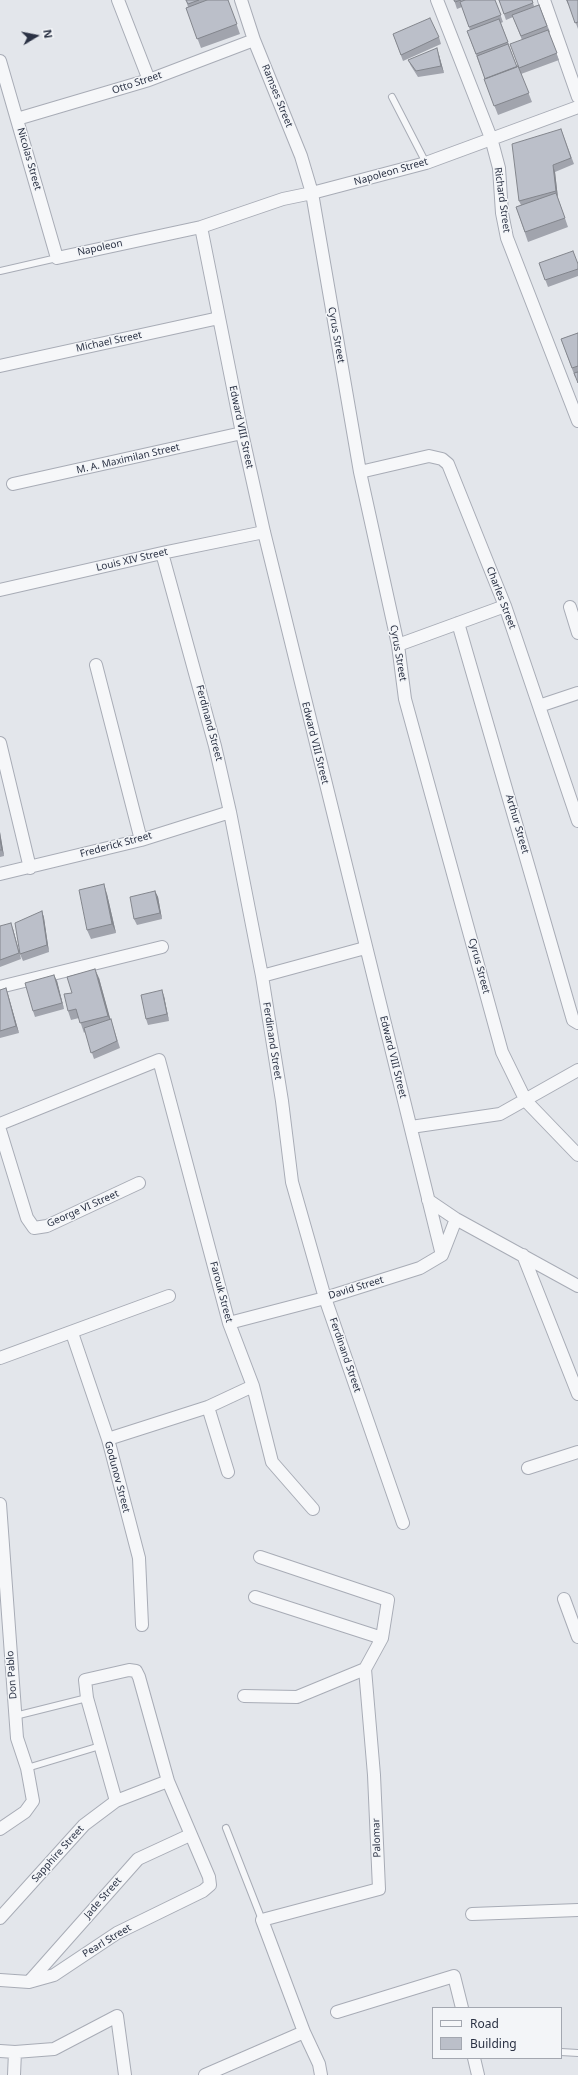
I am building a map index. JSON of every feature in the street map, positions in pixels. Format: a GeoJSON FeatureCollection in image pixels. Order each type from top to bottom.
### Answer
{"type":"FeatureCollection","features":[{"type":"Feature","properties":{"kind":"street"},"geometry":{"type":"LineString","coordinates":[[118,0],[149,80]]}},
{"type":"Feature","properties":{"kind":"street","name":"Ramses Street"},"geometry":{"type":"LineString","coordinates":[[240,0],[254,40],[301,156],[312,194]]}},
{"type":"Feature","properties":{"kind":"street","name":"Richard Street"},"geometry":{"type":"LineString","coordinates":[[437,0],[491,138],[499,168],[502,213],[507,238],[578,421]]}},
{"type":"Feature","properties":{"kind":"street"},"geometry":{"type":"LineString","coordinates":[[544,0],[578,97]]}},
{"type":"Feature","properties":{"kind":"street","name":"Otto Street"},"geometry":{"type":"LineString","coordinates":[[18,119],[149,80],[254,40]]}},
{"type":"Feature","properties":{"kind":"street","name":"Nicolas Street"},"geometry":{"type":"LineString","coordinates":[[0,61],[57,258]]}},
{"type":"Feature","properties":{"kind":"street","name":"Napoleon Street"},"geometry":{"type":"LineString","coordinates":[[201,227],[283,199],[312,194],[426,163],[578,107]]}},
{"type":"Feature","properties":{"kind":"street","name":"Cyrus Street"},"geometry":{"type":"LineString","coordinates":[[312,194],[360,472],[398,645],[405,700],[502,1052],[526,1101],[578,1155]]}},
{"type":"Feature","properties":{"kind":"street","name":"Napoleon"},"geometry":{"type":"LineString","coordinates":[[57,258],[201,227]]}},
{"type":"Feature","properties":{"kind":"street","name":"Edward VIII Street"},"geometry":{"type":"LineString","coordinates":[[201,227],[242,433],[264,532],[365,948],[442,1255]]}},
{"type":"Feature","properties":{"kind":"street","name":"Michael Street"},"geometry":{"type":"LineString","coordinates":[[0,366],[219,318]]}},
{"type":"Feature","properties":{"kind":"street","name":"M. A. Maximilan Street"},"geometry":{"type":"LineString","coordinates":[[13,484],[242,433]]}},
{"type":"Feature","properties":{"kind":"street","name":"Charles Street"},"geometry":{"type":"LineString","coordinates":[[360,472],[429,456],[442,459],[448,464],[505,606],[578,821]]}},
{"type":"Feature","properties":{"kind":"street","name":"Louis XIV Street"},"geometry":{"type":"LineString","coordinates":[[0,590],[162,553],[264,532]]}},
{"type":"Feature","properties":{"kind":"street","name":"Ferdinand Street"},"geometry":{"type":"LineString","coordinates":[[162,553],[215,746],[230,812],[262,976],[282,1101],[292,1182],[325,1298],[403,1523]]}},
{"type":"Feature","properties":{"kind":"street"},"geometry":{"type":"LineString","coordinates":[[398,645],[505,606]]}},
{"type":"Feature","properties":{"kind":"street"},"geometry":{"type":"LineString","coordinates":[[570,607],[578,633]]}},
{"type":"Feature","properties":{"kind":"street","name":"Arthur Street"},"geometry":{"type":"LineString","coordinates":[[458,623],[573,1020],[578,1023]]}},
{"type":"Feature","properties":{"kind":"street"},"geometry":{"type":"LineString","coordinates":[[96,665],[141,840]]}},
{"type":"Feature","properties":{"kind":"street"},"geometry":{"type":"LineString","coordinates":[[539,706],[578,693]]}},
{"type":"Feature","properties":{"kind":"street"},"geometry":{"type":"LineString","coordinates":[[0,743],[30,868]]}},
{"type":"Feature","properties":{"kind":"street","name":"Frederick Street"},"geometry":{"type":"LineString","coordinates":[[0,874],[141,840],[230,812]]}},
{"type":"Feature","properties":{"kind":"street"},"geometry":{"type":"LineString","coordinates":[[0,988],[162,947]]}},
{"type":"Feature","properties":{"kind":"street"},"geometry":{"type":"LineString","coordinates":[[262,976],[365,948]]}},
{"type":"Feature","properties":{"kind":"street","name":"Farouk Street"},"geometry":{"type":"LineString","coordinates":[[0,1124],[159,1060],[229,1323],[253,1386],[272,1462],[314,1509]]}},
{"type":"Feature","properties":{"kind":"street"},"geometry":{"type":"LineString","coordinates":[[411,1127],[500,1114],[526,1101],[578,1070]]}},
{"type":"Feature","properties":{"kind":"street","name":"George VI Street"},"geometry":{"type":"LineString","coordinates":[[0,1130],[27,1218],[34,1228],[47,1226],[139,1184]]}},
{"type":"Feature","properties":{"kind":"street"},"geometry":{"type":"LineString","coordinates":[[428,1200],[456,1219],[578,1286]]}},
{"type":"Feature","properties":{"kind":"street"},"geometry":{"type":"LineString","coordinates":[[442,1255],[456,1219]]}},
{"type":"Feature","properties":{"kind":"street","name":"David Street"},"geometry":{"type":"LineString","coordinates":[[229,1323],[325,1298],[420,1268],[442,1255]]}},
{"type":"Feature","properties":{"kind":"street"},"geometry":{"type":"LineString","coordinates":[[523,1255],[578,1394]]}},
{"type":"Feature","properties":{"kind":"street"},"geometry":{"type":"LineString","coordinates":[[0,1358],[72,1333],[169,1296]]}},
{"type":"Feature","properties":{"kind":"street","name":"Godunov Street"},"geometry":{"type":"LineString","coordinates":[[72,1333],[108,1439],[139,1558],[142,1625]]}},
{"type":"Feature","properties":{"kind":"street"},"geometry":{"type":"LineString","coordinates":[[108,1439],[208,1407],[253,1386]]}},
{"type":"Feature","properties":{"kind":"street"},"geometry":{"type":"LineString","coordinates":[[208,1407],[228,1472]]}},
{"type":"Feature","properties":{"kind":"street"},"geometry":{"type":"LineString","coordinates":[[528,1468],[578,1452]]}},
{"type":"Feature","properties":{"kind":"street","name":"Don Pablo"},"geometry":{"type":"LineString","coordinates":[[0,1504],[14,1716],[17,1738],[27,1768],[33,1801],[25,1812],[0,1829]]}},
{"type":"Feature","properties":{"kind":"street"},"geometry":{"type":"LineString","coordinates":[[244,1696],[297,1697],[365,1669],[382,1638],[388,1600],[260,1557]]}},
{"type":"Feature","properties":{"kind":"street"},"geometry":{"type":"LineString","coordinates":[[255,1597],[382,1638]]}},
{"type":"Feature","properties":{"kind":"street"},"geometry":{"type":"LineString","coordinates":[[564,1599],[578,1637]]}},
{"type":"Feature","properties":{"kind":"street","name":"Palomar"},"geometry":{"type":"LineString","coordinates":[[262,1920],[379,1889],[374,1775],[365,1669]]}},
{"type":"Feature","properties":{"kind":"street"},"geometry":{"type":"LineString","coordinates":[[116,1801],[87,1698],[85,1680],[129,1670],[136,1671],[139,1677],[168,1781],[190,1835]]}},
{"type":"Feature","properties":{"kind":"street","name":"Sapphire Street"},"geometry":{"type":"LineString","coordinates":[[0,1918],[84,1825],[116,1801],[168,1781]]}},
{"type":"Feature","properties":{"kind":"street","name":"Pearl Street"},"geometry":{"type":"LineString","coordinates":[[0,1980],[29,1982],[54,1975],[117,1933],[203,1891],[210,1885],[209,1877],[190,1835]]}},
{"type":"Feature","properties":{"kind":"street","name":"Jade Street"},"geometry":{"type":"LineString","coordinates":[[29,1982],[138,1858],[190,1835]]}},
{"type":"Feature","properties":{"kind":"street"},"geometry":{"type":"LineString","coordinates":[[472,1914],[578,1910]]}},
{"type":"Feature","properties":{"kind":"street"},"geometry":{"type":"LineString","coordinates":[[262,1920],[304,2032],[319,2064],[321,2075]]}},
{"type":"Feature","properties":{"kind":"street"},"geometry":{"type":"LineString","coordinates":[[337,2012],[454,1976],[462,2007]]}},
{"type":"Feature","properties":{"kind":"street"},"geometry":{"type":"LineString","coordinates":[[0,2051],[15,2052],[54,2049],[117,2016],[125,2075]]}},
{"type":"Feature","properties":{"kind":"street"},"geometry":{"type":"LineString","coordinates":[[205,2075],[304,2032]]}},
{"type":"Feature","properties":{"kind":"street"},"geometry":{"type":"LineString","coordinates":[[14,2075],[15,2052]]}},
{"type":"Feature","properties":{"kind":"street"},"geometry":{"type":"LineString","coordinates":[[474,2059],[478,2075]]}},
{"type":"Feature","properties":{"kind":"lane"},"geometry":{"type":"LineString","coordinates":[[392,97],[426,163]]}},
{"type":"Feature","properties":{"kind":"lane","name":"Napoleon"},"geometry":{"type":"LineString","coordinates":[[0,271],[57,258]]}},
{"type":"Feature","properties":{"kind":"lane"},"geometry":{"type":"LineString","coordinates":[[14,1716],[87,1698]]}},
{"type":"Feature","properties":{"kind":"lane"},"geometry":{"type":"LineString","coordinates":[[27,1768],[100,1746]]}},
{"type":"Feature","properties":{"kind":"lane"},"geometry":{"type":"LineString","coordinates":[[226,1828],[262,1920]]}},
{"type":"Feature","properties":{"kind":"lane"},"geometry":{"type":"LineString","coordinates":[[562,2052],[578,2053]]}},
{"type":"Feature","properties":{"kind":"building"},"geometry":{"type":"Polygon","coordinates":[[[186,0],[199,0],[188,4],[186,0]]]}},
{"type":"Feature","properties":{"kind":"building"},"geometry":{"type":"Polygon","coordinates":[[[207,0],[228,0],[237,24],[197,39],[186,8],[207,0]]]}},
{"type":"Feature","properties":{"kind":"building"},"geometry":{"type":"Polygon","coordinates":[[[465,0],[495,0],[501,15],[469,27],[460,2],[465,0]]]}},
{"type":"Feature","properties":{"kind":"building"},"geometry":{"type":"Polygon","coordinates":[[[499,0],[532,0],[533,3],[504,14],[499,0]]]}},
{"type":"Feature","properties":{"kind":"building"},"geometry":{"type":"Polygon","coordinates":[[[567,0],[578,0],[578,22],[575,23],[567,0]]]}},
{"type":"Feature","properties":{"kind":"building"},"geometry":{"type":"Polygon","coordinates":[[[539,5],[547,26],[521,36],[512,15],[539,5]]]}},
{"type":"Feature","properties":{"kind":"building"},"geometry":{"type":"Polygon","coordinates":[[[430,18],[439,37],[401,55],[393,34],[430,18]]]}},
{"type":"Feature","properties":{"kind":"building"},"geometry":{"type":"Polygon","coordinates":[[[499,19],[508,42],[476,54],[467,31],[499,19]]]}},
{"type":"Feature","properties":{"kind":"building"},"geometry":{"type":"Polygon","coordinates":[[[548,30],[557,53],[519,68],[510,44],[548,30]]]}},
{"type":"Feature","properties":{"kind":"building"},"geometry":{"type":"Polygon","coordinates":[[[508,44],[517,67],[485,79],[477,56],[508,44]]]}},
{"type":"Feature","properties":{"kind":"building"},"geometry":{"type":"Polygon","coordinates":[[[437,48],[441,66],[416,71],[408,60],[437,48]]]}},
{"type":"Feature","properties":{"kind":"building"},"geometry":{"type":"Polygon","coordinates":[[[518,66],[529,93],[494,106],[484,79],[518,66]]]}},
{"type":"Feature","properties":{"kind":"building"},"geometry":{"type":"Polygon","coordinates":[[[561,129],[571,158],[553,165],[556,191],[519,201],[512,144],[561,129]]]}},
{"type":"Feature","properties":{"kind":"building"},"geometry":{"type":"Polygon","coordinates":[[[556,193],[565,218],[525,232],[516,207],[556,193]]]}},
{"type":"Feature","properties":{"kind":"building"},"geometry":{"type":"Polygon","coordinates":[[[573,251],[578,264],[578,269],[545,280],[539,263],[573,251]]]}},
{"type":"Feature","properties":{"kind":"building"},"geometry":{"type":"Polygon","coordinates":[[[578,333],[578,366],[572,368],[561,339],[578,333]]]}},
{"type":"Feature","properties":{"kind":"building"},"geometry":{"type":"Polygon","coordinates":[[[578,372],[578,383],[574,373],[578,372]]]}},
{"type":"Feature","properties":{"kind":"building"},"geometry":{"type":"Polygon","coordinates":[[[0,839],[2,850],[0,850],[0,839]]]}},
{"type":"Feature","properties":{"kind":"building"},"geometry":{"type":"Polygon","coordinates":[[[104,884],[112,924],[87,930],[79,890],[104,884]]]}},
{"type":"Feature","properties":{"kind":"building"},"geometry":{"type":"Polygon","coordinates":[[[155,891],[160,913],[134,919],[130,897],[155,891]]]}},
{"type":"Feature","properties":{"kind":"building"},"geometry":{"type":"Polygon","coordinates":[[[42,911],[47,945],[20,954],[15,923],[42,911]]]}},
{"type":"Feature","properties":{"kind":"building"},"geometry":{"type":"Polygon","coordinates":[[[11,923],[19,953],[0,960],[0,926],[11,923]]]}},
{"type":"Feature","properties":{"kind":"building"},"geometry":{"type":"Polygon","coordinates":[[[95,969],[108,1016],[80,1023],[76,1009],[68,1011],[64,994],[72,993],[67,977],[95,969]]]}},
{"type":"Feature","properties":{"kind":"building"},"geometry":{"type":"Polygon","coordinates":[[[54,975],[62,1003],[33,1011],[25,983],[54,975]]]}},
{"type":"Feature","properties":{"kind":"building"},"geometry":{"type":"Polygon","coordinates":[[[6,988],[16,1026],[0,1031],[0,990],[6,988]]]}},
{"type":"Feature","properties":{"kind":"building"},"geometry":{"type":"Polygon","coordinates":[[[162,990],[167,1014],[146,1019],[141,995],[162,990]]]}},
{"type":"Feature","properties":{"kind":"building"},"geometry":{"type":"Polygon","coordinates":[[[111,1019],[117,1041],[91,1053],[84,1028],[111,1019]]]}}]}
